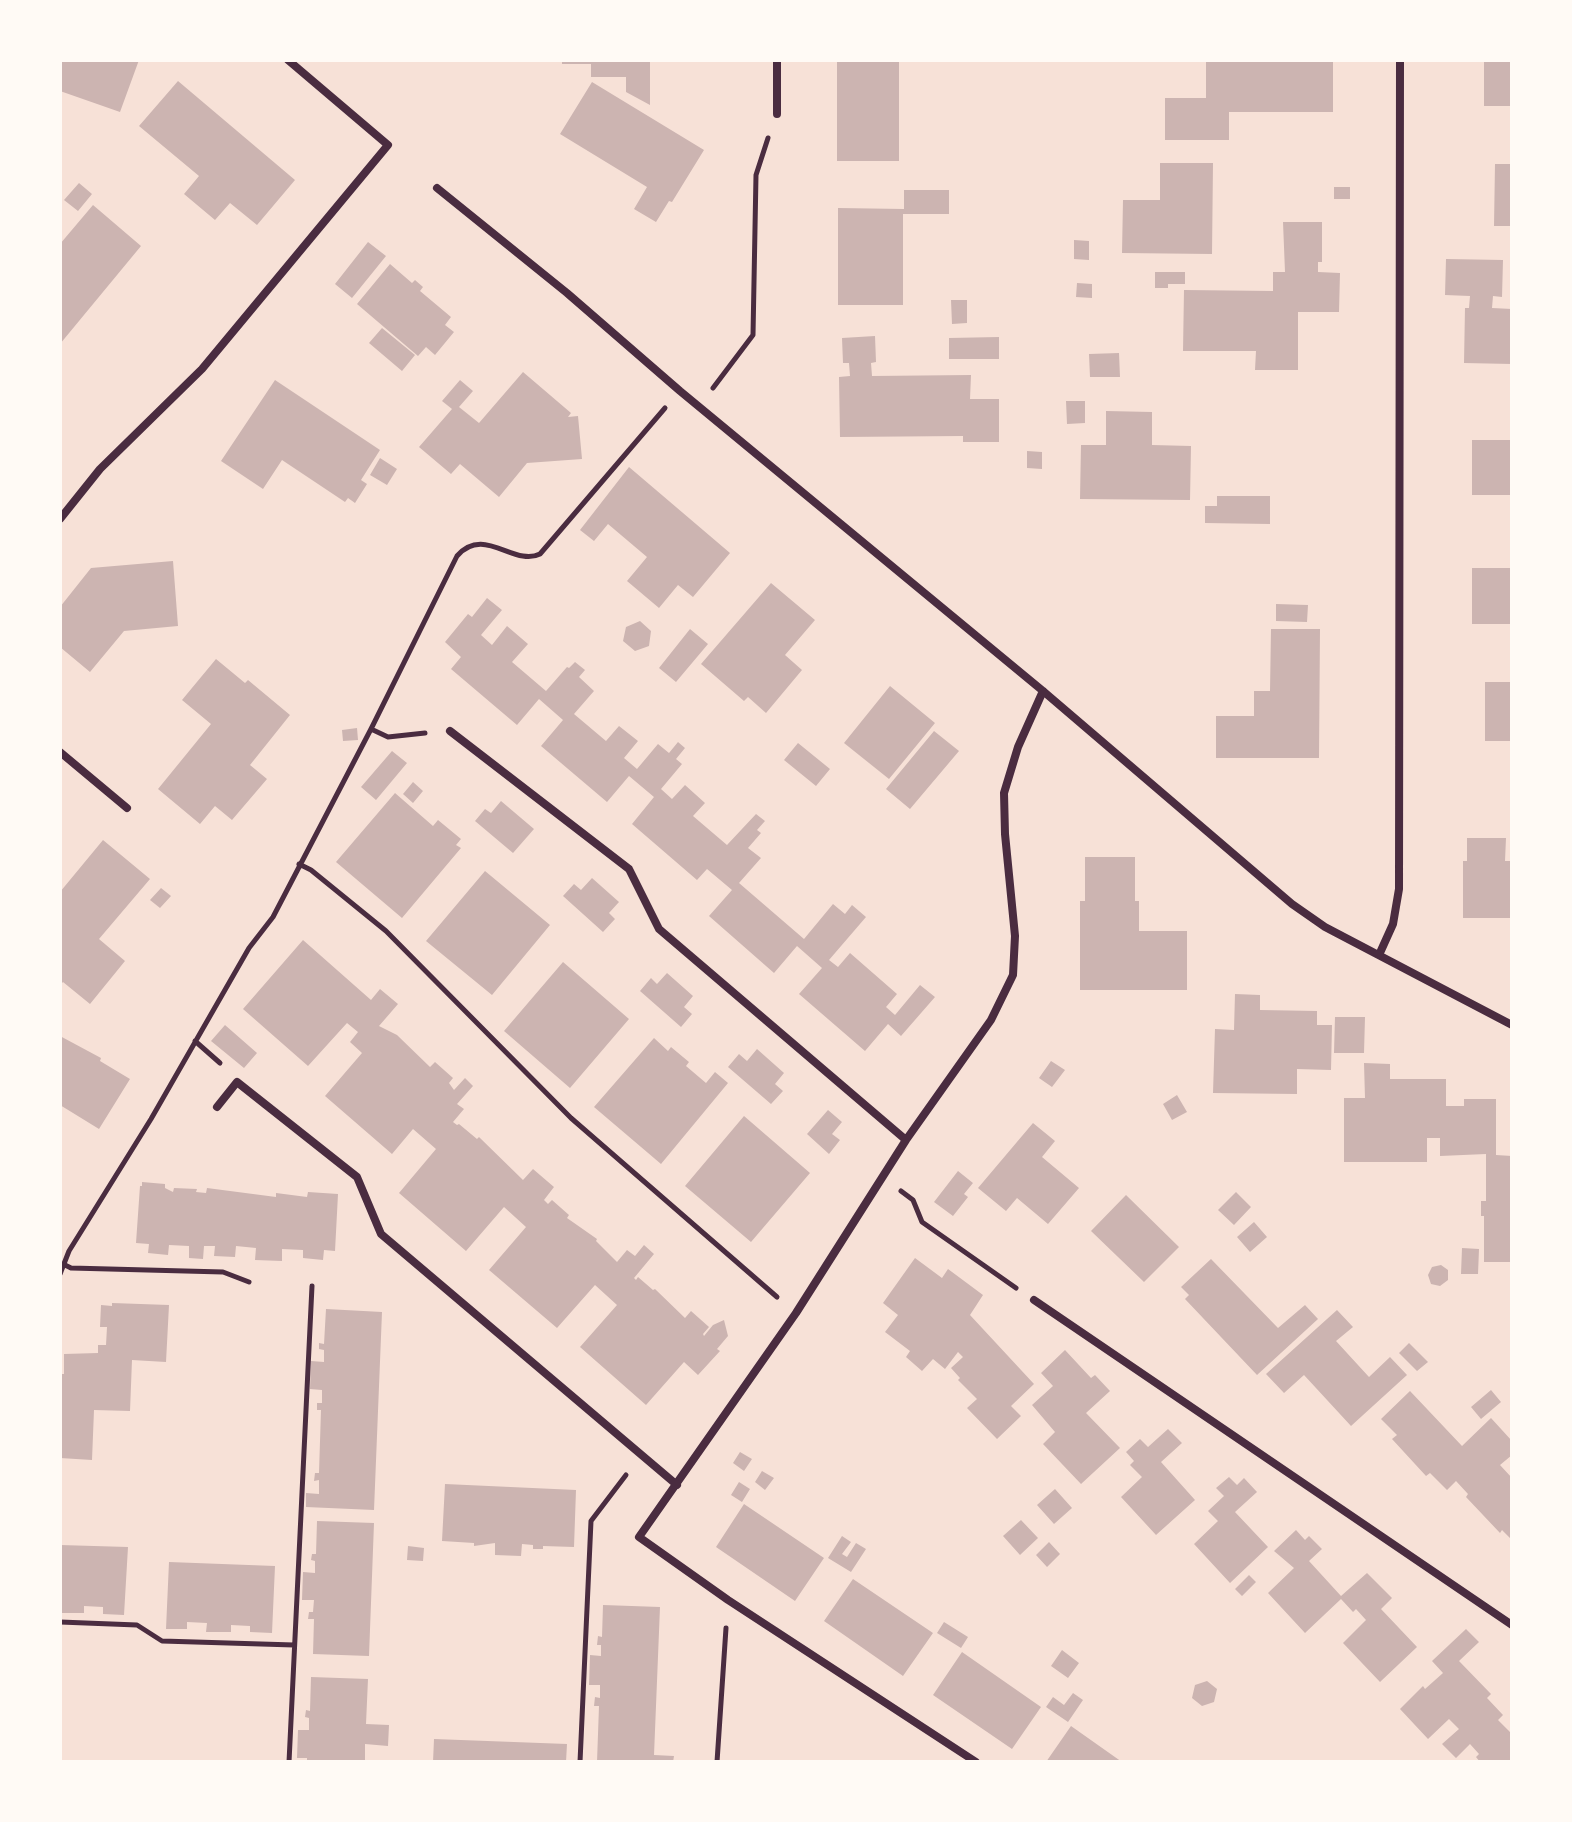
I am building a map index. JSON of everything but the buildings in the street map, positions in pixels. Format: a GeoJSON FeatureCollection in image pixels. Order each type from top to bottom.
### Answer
{"type":"FeatureCollection","features":[{"type":"Feature","properties":{"kind":"street"},"geometry":{"type":"LineString","coordinates":[[60,519],[100,469],[202,369],[388,145],[288,60]]}},
{"type":"Feature","properties":{"kind":"street"},"geometry":{"type":"LineString","coordinates":[[777,60],[777,114]]}},
{"type":"Feature","properties":{"kind":"street"},"geometry":{"type":"LineString","coordinates":[[1379,955],[1393,924],[1399,889],[1400,60]]}},
{"type":"Feature","properties":{"kind":"street"},"geometry":{"type":"LineString","coordinates":[[437,188],[1043,691],[1292,904],[1325,927],[1512,1025]]}},
{"type":"Feature","properties":{"kind":"street"},"geometry":{"type":"LineString","coordinates":[[976,1762],[728,1600],[639,1537],[796,1313],[906,1140],[991,1020],[1013,975],[1015,936],[1004,793],[1018,747],[1043,691]]}},
{"type":"Feature","properties":{"kind":"street"},"geometry":{"type":"LineString","coordinates":[[450,731],[629,869],[659,929],[906,1140]]}},
{"type":"Feature","properties":{"kind":"street"},"geometry":{"type":"LineString","coordinates":[[60,752],[127,808]]}},
{"type":"Feature","properties":{"kind":"street"},"geometry":{"type":"LineString","coordinates":[[217,1107],[237,1082],[357,1177],[381,1234],[677,1485]]}},
{"type":"Feature","properties":{"kind":"street"},"geometry":{"type":"LineString","coordinates":[[1034,1300],[1512,1625]]}},
{"type":"Feature","properties":{"kind":"path"},"geometry":{"type":"LineString","coordinates":[[698,406],[753,335],[756,175],[777,114]]}},
{"type":"Feature","properties":{"kind":"path"},"geometry":{"type":"LineString","coordinates":[[60,1274],[69,1251],[151,1119],[249,948],[273,917],[462,550],[490,545],[528,557],[540,554],[680,391]]}},
{"type":"Feature","properties":{"kind":"path"},"geometry":{"type":"LineString","coordinates":[[371,729],[388,737],[450,731]]}},
{"type":"Feature","properties":{"kind":"path"},"geometry":{"type":"LineString","coordinates":[[299,864],[311,870],[386,931],[571,1118],[796,1313]]}},
{"type":"Feature","properties":{"kind":"path"},"geometry":{"type":"LineString","coordinates":[[195,1041],[207,1050]]}},
{"type":"Feature","properties":{"kind":"path"},"geometry":{"type":"LineString","coordinates":[[883,1177],[913,1200],[922,1222],[1034,1300]]}},
{"type":"Feature","properties":{"kind":"path"},"geometry":{"type":"LineString","coordinates":[[65,1265],[71,1268],[223,1272],[249,1282]]}},
{"type":"Feature","properties":{"kind":"path"},"geometry":{"type":"LineString","coordinates":[[289,1762],[312,1286]]}},
{"type":"Feature","properties":{"kind":"path"},"geometry":{"type":"LineString","coordinates":[[580,1762],[591,1521],[642,1455]]}},
{"type":"Feature","properties":{"kind":"path"},"geometry":{"type":"LineString","coordinates":[[717,1762],[728,1600]]}},
{"type":"Feature","properties":{"kind":"path"},"geometry":{"type":"LineString","coordinates":[[60,1622],[137,1625],[162,1641],[294,1645]]}}]}
